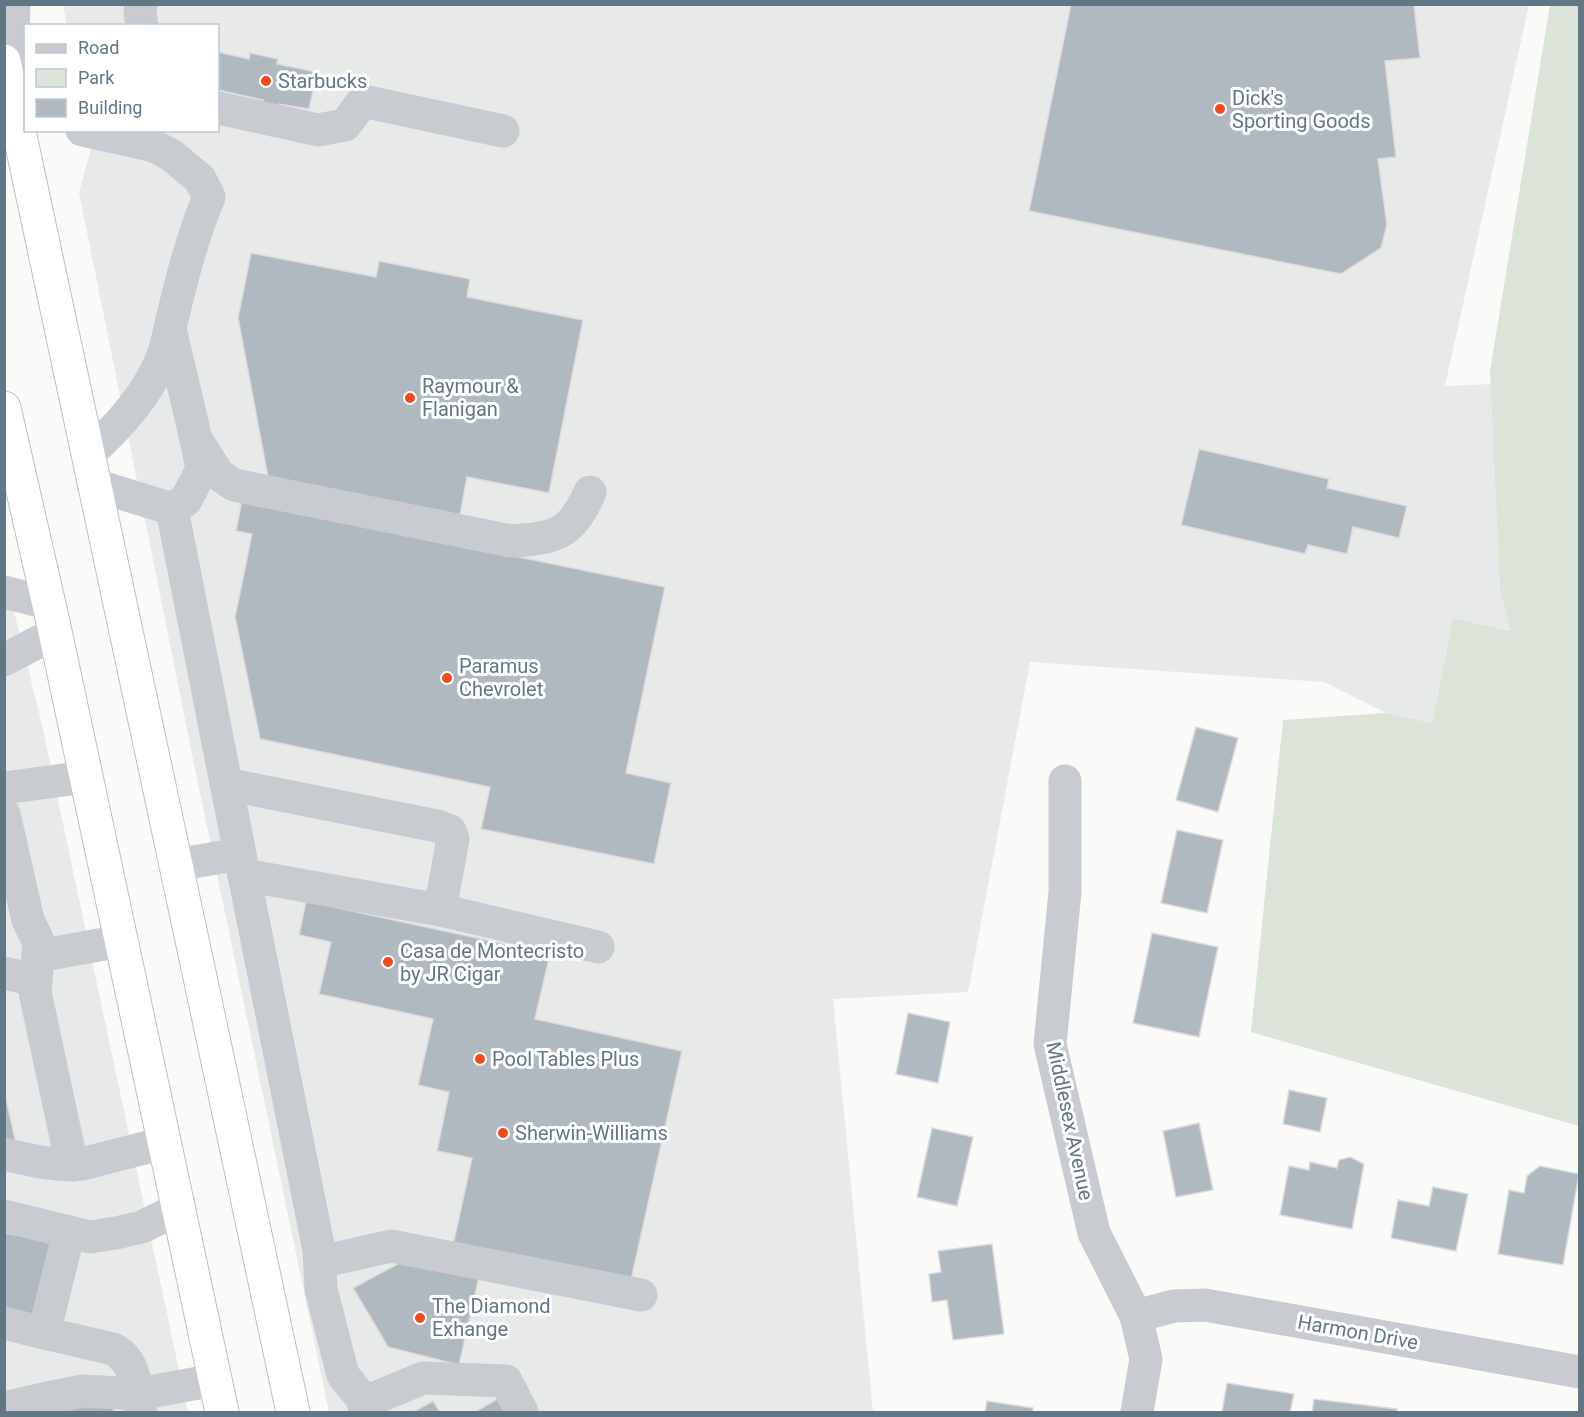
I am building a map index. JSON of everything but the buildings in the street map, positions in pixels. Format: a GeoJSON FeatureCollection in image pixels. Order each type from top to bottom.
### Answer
{"type":"FeatureCollection","features":[{"type":"Feature","properties":{"kind":"highway"},"geometry":{"type":"LineString","coordinates":[[14,93],[94,485],[293,1413]]}},
{"type":"Feature","properties":{"kind":"highway"},"geometry":{"type":"LineString","coordinates":[[4,408],[9,454],[52,618],[222,1413]]}},
{"type":"Feature","properties":{"kind":"street"},"geometry":{"type":"LineString","coordinates":[[14,4],[14,93]]}},
{"type":"Feature","properties":{"kind":"street"},"geometry":{"type":"LineString","coordinates":[[141,4],[142,24]]}},
{"type":"Feature","properties":{"kind":"street"},"geometry":{"type":"LineString","coordinates":[[219,108],[318,130],[345,124],[363,101],[503,131]]}},
{"type":"Feature","properties":{"kind":"street"},"geometry":{"type":"LineString","coordinates":[[88,454],[127,415],[149,383],[164,353],[188,257],[209,197],[200,179],[171,155],[154,146],[91,132]]}},
{"type":"Feature","properties":{"kind":"street"},"geometry":{"type":"LineString","coordinates":[[94,485],[172,509],[186,500],[202,469],[170,328]]}},
{"type":"Feature","properties":{"kind":"street"},"geometry":{"type":"LineString","coordinates":[[196,439],[218,474],[234,485],[511,541],[542,539],[568,528],[581,512],[590,492]]}},
{"type":"Feature","properties":{"kind":"street"},"geometry":{"type":"LineString","coordinates":[[172,509],[319,1250],[321,1289],[343,1375],[366,1408],[423,1378],[506,1381],[522,1413]]}},
{"type":"Feature","properties":{"kind":"street"},"geometry":{"type":"LineString","coordinates":[[4,592],[52,618],[4,660]]}},
{"type":"Feature","properties":{"kind":"street"},"geometry":{"type":"LineString","coordinates":[[4,788],[86,777]]}},
{"type":"Feature","properties":{"kind":"street","name":"Middlesex Avenue"},"geometry":{"type":"LineString","coordinates":[[1065,782],[1065,892],[1050,1044],[1094,1233],[1136,1316],[1146,1359],[1137,1413]]}},
{"type":"Feature","properties":{"kind":"street"},"geometry":{"type":"LineString","coordinates":[[226,784],[437,826],[450,831],[453,839],[440,910]]}},
{"type":"Feature","properties":{"kind":"street"},"geometry":{"type":"LineString","coordinates":[[4,814],[16,918],[39,943],[26,969],[35,992],[72,1165]]}},
{"type":"Feature","properties":{"kind":"street"},"geometry":{"type":"LineString","coordinates":[[175,864],[242,865],[598,947]]}},
{"type":"Feature","properties":{"kind":"street"},"geometry":{"type":"LineString","coordinates":[[26,969],[121,941]]}},
{"type":"Feature","properties":{"kind":"street"},"geometry":{"type":"LineString","coordinates":[[4,1155],[61,1166],[82,1164],[164,1143]]}},
{"type":"Feature","properties":{"kind":"street"},"geometry":{"type":"LineString","coordinates":[[4,1216],[90,1237],[142,1227],[178,1209]]}},
{"type":"Feature","properties":{"kind":"street"},"geometry":{"type":"LineString","coordinates":[[44,1332],[69,1232]]}},
{"type":"Feature","properties":{"kind":"street"},"geometry":{"type":"LineString","coordinates":[[320,1262],[392,1246],[641,1295]]}},
{"type":"Feature","properties":{"kind":"street","name":"Harmon Drive"},"geometry":{"type":"LineString","coordinates":[[1136,1316],[1174,1306],[1205,1305],[1580,1372]]}},
{"type":"Feature","properties":{"kind":"street"},"geometry":{"type":"LineString","coordinates":[[4,1323],[113,1349],[121,1353],[134,1375],[139,1403]]}},
{"type":"Feature","properties":{"kind":"street"},"geometry":{"type":"LineString","coordinates":[[4,1408],[83,1391],[139,1403],[215,1380]]}},
{"type":"Feature","properties":{"kind":"shaded area"},"geometry":{"type":"Polygon","coordinates":[[[63,5],[1529,5],[1445,386],[1491,384],[1500,589],[1510,631],[1453,618],[1432,723],[1386,713],[1324,682],[1030,662],[968,992],[833,999],[873,1412],[329,1412],[195,769],[79,192],[96,132],[219,132],[219,24],[67,24],[63,5]]]}},
{"type":"Feature","properties":{"kind":"shaded area"},"geometry":{"type":"Polygon","coordinates":[[[4,571],[42,725],[188,1412],[5,1412],[4,571]]]}},
{"type":"Feature","properties":{"kind":"green space"},"geometry":{"type":"Polygon","coordinates":[[[1550,5],[1580,5],[1579,1126],[1251,1032],[1283,720],[1386,713],[1432,723],[1453,618],[1510,631],[1500,589],[1490,371],[1550,5]]]}},
{"type":"Feature","properties":{"kind":"place","name":"Starbucks"},"geometry":{"type":"Point","coordinates":[266,81]}},
{"type":"Feature","properties":{"kind":"place","name":"Dick's Sporting Goods"},"geometry":{"type":"Point","coordinates":[1220,109]}},
{"type":"Feature","properties":{"kind":"place","name":"Raymour & Flanigan"},"geometry":{"type":"Point","coordinates":[410,398]}},
{"type":"Feature","properties":{"kind":"place","name":"Paramus Chevrolet"},"geometry":{"type":"Point","coordinates":[447,678]}},
{"type":"Feature","properties":{"kind":"place","name":"Casa de Montecristo by JR Cigar"},"geometry":{"type":"Point","coordinates":[388,962]}},
{"type":"Feature","properties":{"kind":"place","name":"Pool Tables Plus"},"geometry":{"type":"Point","coordinates":[480,1059]}},
{"type":"Feature","properties":{"kind":"place","name":"Sherwin-Williams"},"geometry":{"type":"Point","coordinates":[503,1133]}},
{"type":"Feature","properties":{"kind":"place","name":"The Diamond Exhange"},"geometry":{"type":"Point","coordinates":[420,1318]}}]}
